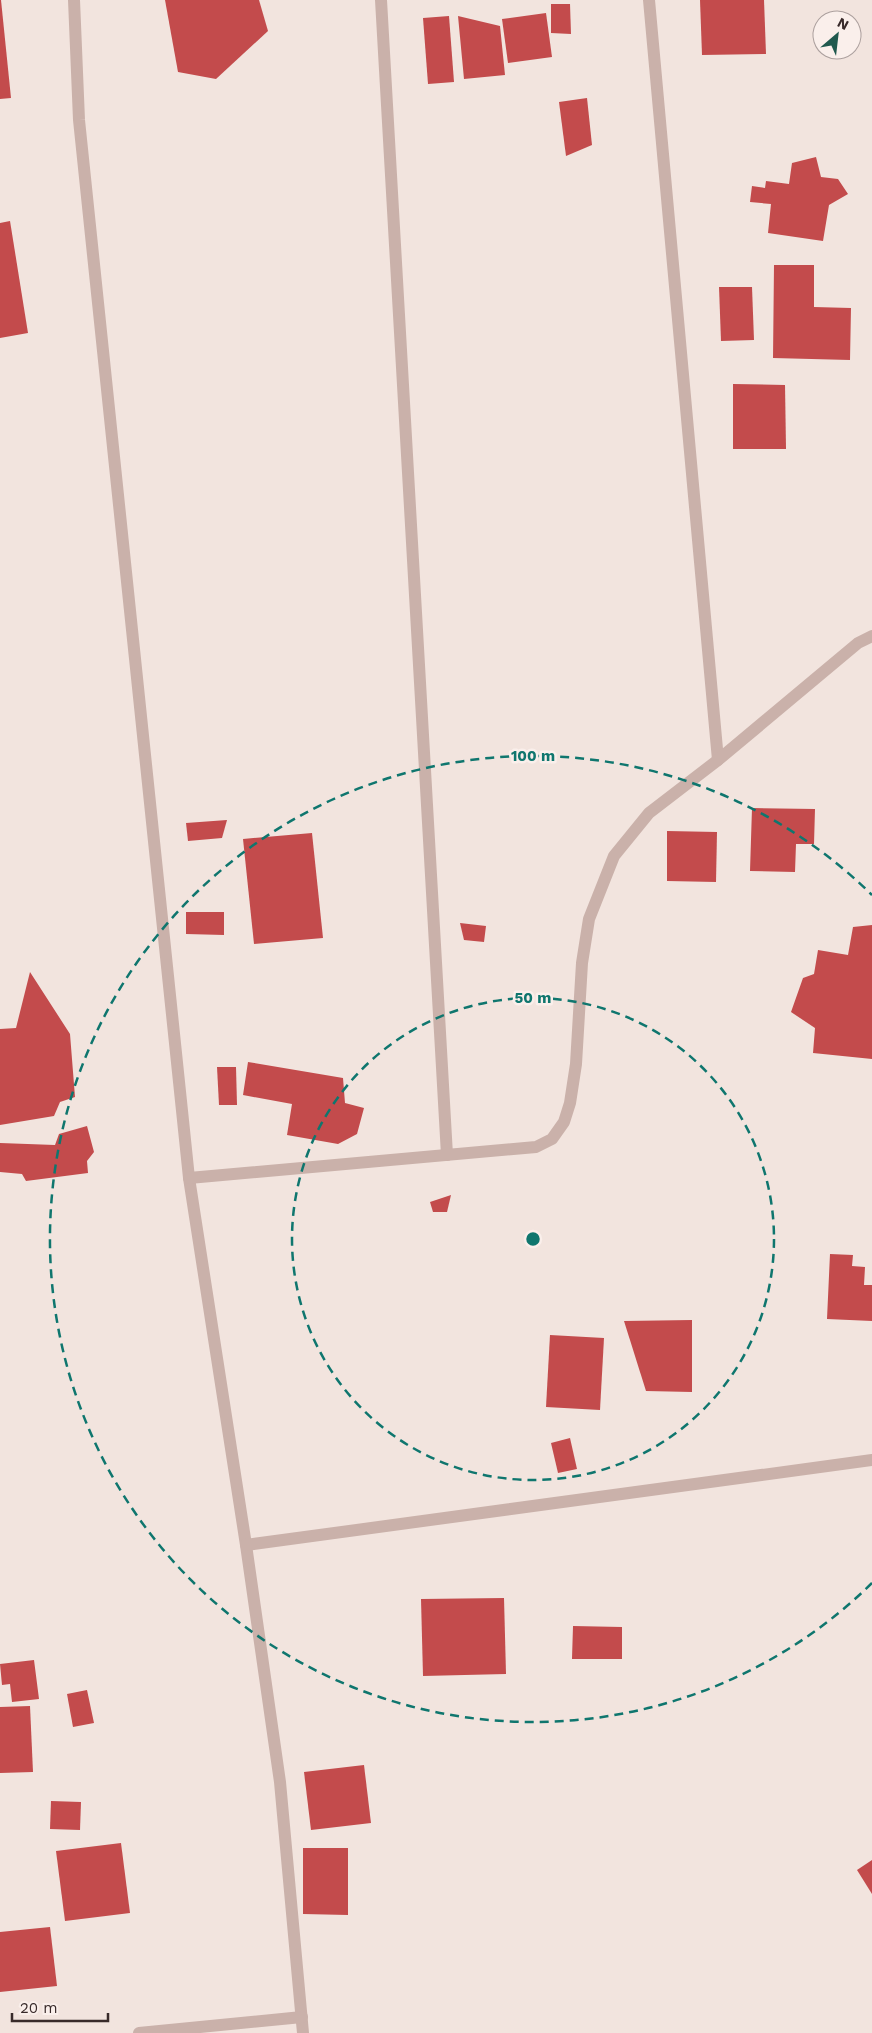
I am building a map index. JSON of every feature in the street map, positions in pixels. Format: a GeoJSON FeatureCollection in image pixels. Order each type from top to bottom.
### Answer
{"type":"FeatureCollection","features":[{"type":"Feature","properties":{"kind":"street"},"geometry":{"type":"LineString","coordinates":[[74,0],[79,120],[189,1178],[246,1545],[280,1782],[303,2033]]}},
{"type":"Feature","properties":{"kind":"street"},"geometry":{"type":"LineString","coordinates":[[380,0],[447,1156]]}},
{"type":"Feature","properties":{"kind":"street"},"geometry":{"type":"LineString","coordinates":[[649,0],[718,760]]}},
{"type":"Feature","properties":{"kind":"street"},"geometry":{"type":"LineString","coordinates":[[189,1178],[536,1147],[552,1139],[564,1122],[570,1103],[576,1064],[582,963],[589,919],[614,856],[649,813],[718,760],[858,642],[872,636]]}},
{"type":"Feature","properties":{"kind":"street"},"geometry":{"type":"LineString","coordinates":[[246,1545],[872,1460]]}},
{"type":"Feature","properties":{"kind":"street"},"geometry":{"type":"LineString","coordinates":[[139,2033],[302,2017]]}},
{"type":"Feature","properties":{"kind":"building"},"geometry":{"type":"Polygon","coordinates":[[[0,0],[11,98],[0,99],[0,0]]]}},
{"type":"Feature","properties":{"kind":"building"},"geometry":{"type":"Polygon","coordinates":[[[165,0],[259,0],[268,31],[216,79],[178,72],[165,0]]]}},
{"type":"Feature","properties":{"kind":"building"},"geometry":{"type":"Polygon","coordinates":[[[700,0],[764,0],[766,54],[702,55],[700,0]]]}},
{"type":"Feature","properties":{"kind":"building"},"geometry":{"type":"Polygon","coordinates":[[[551,4],[570,4],[571,34],[551,33],[551,4]]]}},
{"type":"Feature","properties":{"kind":"building"},"geometry":{"type":"Polygon","coordinates":[[[546,13],[552,57],[508,63],[502,19],[546,13]]]}},
{"type":"Feature","properties":{"kind":"building"},"geometry":{"type":"Polygon","coordinates":[[[449,16],[454,82],[428,84],[423,18],[449,16]]]}},
{"type":"Feature","properties":{"kind":"building"},"geometry":{"type":"Polygon","coordinates":[[[458,16],[500,26],[505,75],[464,79],[458,16]]]}},
{"type":"Feature","properties":{"kind":"building"},"geometry":{"type":"Polygon","coordinates":[[[587,98],[592,145],[566,156],[559,102],[587,98]]]}},
{"type":"Feature","properties":{"kind":"building"},"geometry":{"type":"Polygon","coordinates":[[[816,157],[821,177],[838,179],[848,194],[829,205],[823,241],[768,233],[771,204],[750,202],[752,186],[765,188],[766,181],[789,184],[792,163],[816,157]]]}},
{"type":"Feature","properties":{"kind":"building"},"geometry":{"type":"Polygon","coordinates":[[[10,221],[28,333],[0,338],[0,223],[10,221]]]}},
{"type":"Feature","properties":{"kind":"building"},"geometry":{"type":"Polygon","coordinates":[[[774,265],[814,265],[814,307],[851,308],[850,360],[773,358],[774,265]]]}},
{"type":"Feature","properties":{"kind":"building"},"geometry":{"type":"Polygon","coordinates":[[[719,287],[752,287],[754,340],[721,341],[719,287]]]}},
{"type":"Feature","properties":{"kind":"building"},"geometry":{"type":"Polygon","coordinates":[[[733,384],[785,385],[786,449],[733,449],[733,384]]]}},
{"type":"Feature","properties":{"kind":"building"},"geometry":{"type":"Polygon","coordinates":[[[752,808],[815,809],[814,844],[796,844],[795,872],[750,871],[752,808]]]}},
{"type":"Feature","properties":{"kind":"building"},"geometry":{"type":"Polygon","coordinates":[[[227,820],[222,838],[188,841],[186,823],[227,820]]]}},
{"type":"Feature","properties":{"kind":"building"},"geometry":{"type":"Polygon","coordinates":[[[667,831],[717,832],[716,882],[667,881],[667,831]]]}},
{"type":"Feature","properties":{"kind":"building"},"geometry":{"type":"Polygon","coordinates":[[[312,833],[323,938],[254,944],[243,839],[312,833]]]}},
{"type":"Feature","properties":{"kind":"building"},"geometry":{"type":"Polygon","coordinates":[[[186,912],[224,912],[224,935],[186,934],[186,912]]]}},
{"type":"Feature","properties":{"kind":"building"},"geometry":{"type":"Polygon","coordinates":[[[460,923],[486,926],[484,942],[464,940],[460,923]]]}},
{"type":"Feature","properties":{"kind":"building"},"geometry":{"type":"Polygon","coordinates":[[[872,925],[872,1059],[813,1053],[815,1028],[791,1012],[803,978],[814,974],[818,950],[848,955],[853,927],[872,925]]]}},
{"type":"Feature","properties":{"kind":"building"},"geometry":{"type":"Polygon","coordinates":[[[30,972],[70,1034],[75,1097],[60,1102],[54,1116],[0,1125],[0,1029],[16,1028],[30,972]]]}},
{"type":"Feature","properties":{"kind":"building"},"geometry":{"type":"Polygon","coordinates":[[[248,1062],[343,1078],[345,1103],[364,1108],[357,1134],[338,1144],[287,1135],[292,1104],[243,1095],[248,1062]]]}},
{"type":"Feature","properties":{"kind":"building"},"geometry":{"type":"Polygon","coordinates":[[[217,1067],[236,1067],[237,1105],[219,1105],[217,1067]]]}},
{"type":"Feature","properties":{"kind":"building"},"geometry":{"type":"Polygon","coordinates":[[[87,1126],[94,1152],[87,1161],[88,1173],[26,1181],[22,1174],[0,1172],[0,1143],[55,1145],[59,1134],[87,1126]]]}},
{"type":"Feature","properties":{"kind":"building"},"geometry":{"type":"Polygon","coordinates":[[[451,1195],[447,1212],[433,1212],[430,1202],[451,1195]]]}},
{"type":"Feature","properties":{"kind":"building"},"geometry":{"type":"Polygon","coordinates":[[[830,1254],[853,1255],[852,1266],[865,1267],[864,1285],[872,1285],[872,1321],[827,1319],[830,1254]]]}},
{"type":"Feature","properties":{"kind":"building"},"geometry":{"type":"Polygon","coordinates":[[[692,1320],[692,1392],[646,1391],[624,1321],[692,1320]]]}},
{"type":"Feature","properties":{"kind":"building"},"geometry":{"type":"Polygon","coordinates":[[[550,1335],[604,1338],[600,1410],[546,1407],[550,1335]]]}},
{"type":"Feature","properties":{"kind":"building"},"geometry":{"type":"Polygon","coordinates":[[[570,1438],[577,1469],[558,1473],[551,1443],[570,1438]]]}},
{"type":"Feature","properties":{"kind":"building"},"geometry":{"type":"Polygon","coordinates":[[[504,1598],[506,1674],[423,1676],[421,1599],[504,1598]]]}},
{"type":"Feature","properties":{"kind":"building"},"geometry":{"type":"Polygon","coordinates":[[[573,1626],[622,1627],[622,1659],[572,1659],[573,1626]]]}},
{"type":"Feature","properties":{"kind":"building"},"geometry":{"type":"Polygon","coordinates":[[[34,1660],[39,1699],[12,1702],[10,1684],[2,1685],[0,1664],[34,1660]]]}},
{"type":"Feature","properties":{"kind":"building"},"geometry":{"type":"Polygon","coordinates":[[[87,1690],[94,1723],[73,1727],[67,1694],[87,1690]]]}},
{"type":"Feature","properties":{"kind":"building"},"geometry":{"type":"Polygon","coordinates":[[[30,1706],[33,1772],[0,1773],[0,1707],[30,1706]]]}},
{"type":"Feature","properties":{"kind":"building"},"geometry":{"type":"Polygon","coordinates":[[[364,1765],[371,1823],[311,1830],[304,1772],[364,1765]]]}},
{"type":"Feature","properties":{"kind":"building"},"geometry":{"type":"Polygon","coordinates":[[[51,1801],[81,1802],[80,1830],[50,1829],[51,1801]]]}},
{"type":"Feature","properties":{"kind":"building"},"geometry":{"type":"Polygon","coordinates":[[[121,1843],[130,1913],[65,1921],[56,1851],[121,1843]]]}},
{"type":"Feature","properties":{"kind":"building"},"geometry":{"type":"Polygon","coordinates":[[[303,1848],[348,1848],[348,1915],[303,1914],[303,1848]]]}},
{"type":"Feature","properties":{"kind":"building"},"geometry":{"type":"Polygon","coordinates":[[[872,1860],[872,1894],[857,1870],[872,1860]]]}},
{"type":"Feature","properties":{"kind":"building"},"geometry":{"type":"Polygon","coordinates":[[[50,1927],[57,1986],[0,1992],[0,1932],[50,1927]]]}}]}
